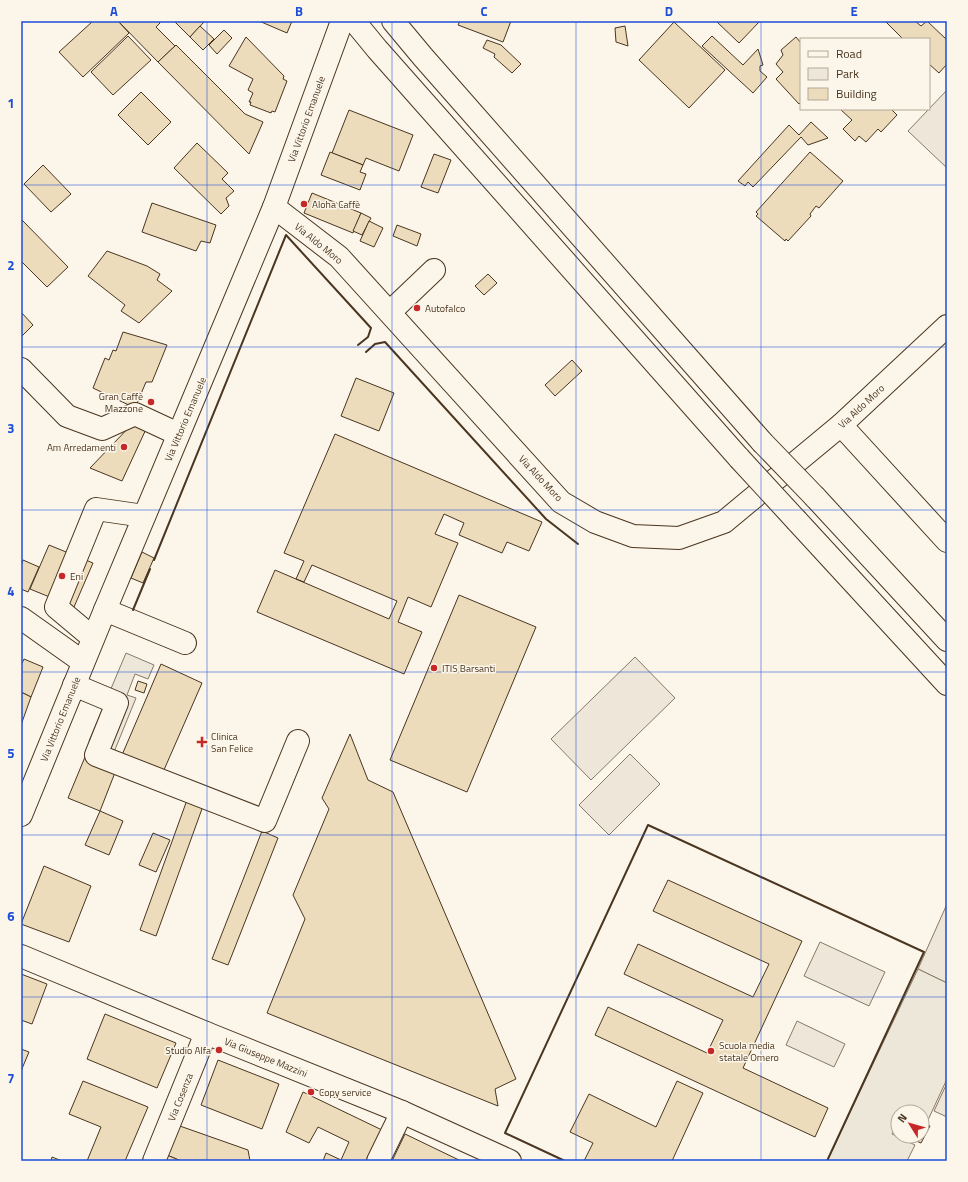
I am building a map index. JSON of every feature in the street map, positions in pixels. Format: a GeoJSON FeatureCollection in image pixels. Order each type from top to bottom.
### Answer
{"type":"FeatureCollection","features":[{"type":"Feature","properties":{"kind":"main road","name":"Via Vittorio Emanuele"},"geometry":{"type":"LineString","coordinates":[[21,815],[83,662],[274,207],[342,21]]}},
{"type":"Feature","properties":{"kind":"main road"},"geometry":{"type":"LineString","coordinates":[[354,21],[377,49],[739,458],[947,684]]}},
{"type":"Feature","properties":{"kind":"main road"},"geometry":{"type":"LineString","coordinates":[[393,21],[762,442],[947,640]]}},
{"type":"Feature","properties":{"kind":"main road","name":"Via Aldo Moro"},"geometry":{"type":"LineString","coordinates":[[274,207],[339,257],[561,502],[595,522],[633,536],[679,538],[724,522],[841,425],[947,326]]}},
{"type":"Feature","properties":{"kind":"main road"},"geometry":{"type":"LineString","coordinates":[[390,312],[434,270]]}},
{"type":"Feature","properties":{"kind":"main road"},"geometry":{"type":"LineString","coordinates":[[21,369],[67,416],[102,429],[135,414],[178,434]]}},
{"type":"Feature","properties":{"kind":"main road"},"geometry":{"type":"LineString","coordinates":[[841,425],[947,541]]}},
{"type":"Feature","properties":{"kind":"main road"},"geometry":{"type":"LineString","coordinates":[[93,638],[56,607],[96,509],[144,516]]}},
{"type":"Feature","properties":{"kind":"main road"},"geometry":{"type":"LineString","coordinates":[[105,610],[185,643]]}},
{"type":"Feature","properties":{"kind":"main road"},"geometry":{"type":"LineString","coordinates":[[21,618],[83,662]]}},
{"type":"Feature","properties":{"kind":"main road"},"geometry":{"type":"LineString","coordinates":[[74,685],[117,703],[96,755],[265,821],[298,741]]}},
{"type":"Feature","properties":{"kind":"main road","name":"Via Giuseppe Mazzini"},"geometry":{"type":"LineString","coordinates":[[21,956],[402,1112],[485,1156],[510,1161]]}},
{"type":"Feature","properties":{"kind":"main road","name":"Via Cosenza"},"geometry":{"type":"LineString","coordinates":[[154,1161],[206,1033]]}},
{"type":"Feature","properties":{"kind":"main road"},"geometry":{"type":"LineString","coordinates":[[378,1161],[402,1112]]}},
{"type":"Feature","properties":{"kind":"green space"},"geometry":{"type":"Polygon","coordinates":[[[947,90],[947,168],[908,131],[928,110],[930,110],[930,108],[947,90]]]}},
{"type":"Feature","properties":{"kind":"green space"},"geometry":{"type":"Polygon","coordinates":[[[635,657],[675,698],[591,780],[551,739],[635,657]]]}},
{"type":"Feature","properties":{"kind":"green space"},"geometry":{"type":"Polygon","coordinates":[[[630,754],[660,784],[609,835],[579,805],[630,754]]]}},
{"type":"Feature","properties":{"kind":"green space"},"geometry":{"type":"Polygon","coordinates":[[[947,904],[947,983],[918,969],[947,904]]]}},
{"type":"Feature","properties":{"kind":"green space"},"geometry":{"type":"Polygon","coordinates":[[[820,942],[885,972],[869,1006],[804,976],[820,942]]]}},
{"type":"Feature","properties":{"kind":"green space"},"geometry":{"type":"Polygon","coordinates":[[[797,1021],[845,1044],[834,1067],[786,1045],[797,1021]]]}},
{"type":"Feature","properties":{"kind":"green space"},"geometry":{"type":"Polygon","coordinates":[[[947,1083],[947,1117],[934,1111],[947,1083]]]}},
{"type":"Feature","properties":{"kind":"shaded area"},"geometry":{"type":"Polygon","coordinates":[[[126,653],[154,665],[148,679],[135,674],[127,695],[136,698],[114,752],[89,741],[126,653]]]}},
{"type":"Feature","properties":{"kind":"shaded area"},"geometry":{"type":"Polygon","coordinates":[[[918,969],[947,983],[947,1079],[930,1116],[930,1104],[890,1104],[890,1144],[915,1145],[907,1161],[827,1161],[918,969]]]}},
{"type":"Feature","properties":{"kind":"building"},"geometry":{"type":"Polygon","coordinates":[[[93,21],[118,21],[129,33],[83,77],[59,52],[93,21]]]}},
{"type":"Feature","properties":{"kind":"building"},"geometry":{"type":"Polygon","coordinates":[[[118,21],[159,21],[160,23],[156,27],[175,46],[158,62],[118,21]]]}},
{"type":"Feature","properties":{"kind":"building"},"geometry":{"type":"Polygon","coordinates":[[[174,21],[205,21],[190,37],[174,21]]]}},
{"type":"Feature","properties":{"kind":"building"},"geometry":{"type":"Polygon","coordinates":[[[259,21],[292,21],[287,33],[259,21]]]}},
{"type":"Feature","properties":{"kind":"building"},"geometry":{"type":"Polygon","coordinates":[[[460,21],[511,21],[503,42],[458,25],[460,21]]]}},
{"type":"Feature","properties":{"kind":"building"},"geometry":{"type":"Polygon","coordinates":[[[716,21],[760,21],[739,43],[716,21]]]}},
{"type":"Feature","properties":{"kind":"building"},"geometry":{"type":"Polygon","coordinates":[[[885,21],[915,21],[921,26],[927,21],[947,40],[947,64],[939,73],[930,65],[930,38],[902,38],[885,21]]]}},
{"type":"Feature","properties":{"kind":"building"},"geometry":{"type":"Polygon","coordinates":[[[674,22],[725,70],[689,108],[639,60],[674,22]]]}},
{"type":"Feature","properties":{"kind":"building"},"geometry":{"type":"Polygon","coordinates":[[[200,26],[214,39],[203,50],[190,37],[200,26]]]}},
{"type":"Feature","properties":{"kind":"building"},"geometry":{"type":"Polygon","coordinates":[[[625,26],[628,46],[616,42],[615,28],[625,26]]]}},
{"type":"Feature","properties":{"kind":"building"},"geometry":{"type":"Polygon","coordinates":[[[224,30],[232,38],[217,54],[209,45],[224,30]]]}},
{"type":"Feature","properties":{"kind":"building"},"geometry":{"type":"Polygon","coordinates":[[[128,36],[151,60],[113,95],[91,72],[128,36]]]}},
{"type":"Feature","properties":{"kind":"building"},"geometry":{"type":"Polygon","coordinates":[[[712,36],[743,65],[758,49],[763,65],[760,66],[760,71],[767,77],[753,93],[702,46],[712,36]]]}},
{"type":"Feature","properties":{"kind":"building"},"geometry":{"type":"Polygon","coordinates":[[[246,37],[284,76],[283,79],[287,81],[275,112],[272,111],[271,113],[250,105],[251,102],[249,102],[253,93],[248,90],[253,79],[229,66],[246,37]]]}},
{"type":"Feature","properties":{"kind":"building"},"geometry":{"type":"Polygon","coordinates":[[[796,37],[800,42],[799,104],[776,79],[783,72],[776,64],[783,55],[781,50],[796,37]]]}},
{"type":"Feature","properties":{"kind":"building"},"geometry":{"type":"Polygon","coordinates":[[[487,40],[501,45],[521,64],[512,73],[494,57],[495,54],[483,48],[487,40]]]}},
{"type":"Feature","properties":{"kind":"building"},"geometry":{"type":"Polygon","coordinates":[[[176,45],[245,114],[263,122],[249,154],[158,62],[176,45]]]}},
{"type":"Feature","properties":{"kind":"building"},"geometry":{"type":"Polygon","coordinates":[[[141,92],[171,122],[148,145],[118,115],[141,92]]]}},
{"type":"Feature","properties":{"kind":"building"},"geometry":{"type":"Polygon","coordinates":[[[349,110],[413,135],[399,171],[366,158],[363,165],[332,153],[349,110]]]}},
{"type":"Feature","properties":{"kind":"building"},"geometry":{"type":"Polygon","coordinates":[[[841,110],[892,110],[897,115],[881,132],[878,129],[866,142],[859,136],[855,141],[843,129],[852,120],[841,110]]]}},
{"type":"Feature","properties":{"kind":"building"},"geometry":{"type":"Polygon","coordinates":[[[811,122],[828,138],[808,145],[801,137],[753,187],[748,182],[745,186],[738,181],[789,125],[799,135],[811,122]]]}},
{"type":"Feature","properties":{"kind":"building"},"geometry":{"type":"Polygon","coordinates":[[[197,143],[228,173],[222,179],[234,191],[226,198],[229,206],[221,214],[174,168],[197,143]]]}},
{"type":"Feature","properties":{"kind":"building"},"geometry":{"type":"Polygon","coordinates":[[[330,152],[363,165],[360,172],[366,174],[360,190],[321,175],[330,152]]]}},
{"type":"Feature","properties":{"kind":"building"},"geometry":{"type":"Polygon","coordinates":[[[810,152],[843,181],[819,208],[816,206],[810,214],[811,216],[788,241],[786,239],[785,241],[756,216],[758,214],[756,212],[810,152]]]}},
{"type":"Feature","properties":{"kind":"building"},"geometry":{"type":"Polygon","coordinates":[[[434,154],[451,160],[438,193],[421,187],[434,154]]]}},
{"type":"Feature","properties":{"kind":"building"},"geometry":{"type":"Polygon","coordinates":[[[43,165],[71,194],[51,212],[24,184],[43,165]]]}},
{"type":"Feature","properties":{"kind":"building"},"geometry":{"type":"Polygon","coordinates":[[[312,193],[361,213],[353,233],[304,213],[312,193]]]}},
{"type":"Feature","properties":{"kind":"building"},"geometry":{"type":"Polygon","coordinates":[[[152,203],[216,225],[210,243],[201,241],[196,251],[142,232],[152,203]]]}},
{"type":"Feature","properties":{"kind":"building"},"geometry":{"type":"Polygon","coordinates":[[[361,213],[371,218],[362,235],[353,231],[361,213]]]}},
{"type":"Feature","properties":{"kind":"building"},"geometry":{"type":"Polygon","coordinates":[[[21,219],[68,267],[47,287],[21,261],[21,219]]]}},
{"type":"Feature","properties":{"kind":"building"},"geometry":{"type":"Polygon","coordinates":[[[369,221],[383,228],[374,247],[360,241],[369,221]]]}},
{"type":"Feature","properties":{"kind":"building"},"geometry":{"type":"Polygon","coordinates":[[[397,225],[421,234],[417,246],[393,236],[397,225]]]}},
{"type":"Feature","properties":{"kind":"building"},"geometry":{"type":"Polygon","coordinates":[[[107,251],[147,266],[160,274],[157,280],[172,291],[139,323],[121,311],[125,305],[88,276],[107,251]]]}},
{"type":"Feature","properties":{"kind":"building"},"geometry":{"type":"Polygon","coordinates":[[[488,274],[497,283],[484,295],[475,286],[488,274]]]}},
{"type":"Feature","properties":{"kind":"building"},"geometry":{"type":"Polygon","coordinates":[[[21,312],[33,325],[21,337],[21,312]]]}},
{"type":"Feature","properties":{"kind":"building"},"geometry":{"type":"Polygon","coordinates":[[[123,332],[167,345],[152,382],[146,382],[135,408],[93,388],[105,358],[109,360],[113,350],[116,351],[123,332]]]}},
{"type":"Feature","properties":{"kind":"building"},"geometry":{"type":"Polygon","coordinates":[[[572,360],[582,371],[555,396],[545,385],[572,360]]]}},
{"type":"Feature","properties":{"kind":"building"},"geometry":{"type":"Polygon","coordinates":[[[356,378],[394,393],[379,431],[341,416],[356,378]]]}},
{"type":"Feature","properties":{"kind":"building","name":"Am Arredamenti"},"geometry":{"type":"Polygon","coordinates":[[[135,421],[147,427],[122,481],[90,468],[135,421]]]}},
{"type":"Feature","properties":{"kind":"building"},"geometry":{"type":"Polygon","coordinates":[[[335,434],[542,522],[529,551],[507,542],[502,553],[459,535],[464,523],[444,514],[435,534],[458,543],[431,607],[408,597],[398,622],[422,632],[404,674],[257,612],[275,570],[389,619],[397,601],[312,565],[304,582],[296,579],[304,561],[284,553],[335,434]]]}},
{"type":"Feature","properties":{"kind":"building","name":"Eni"},"geometry":{"type":"Polygon","coordinates":[[[49,545],[93,563],[74,607],[30,589],[49,545]]]}},
{"type":"Feature","properties":{"kind":"building"},"geometry":{"type":"Polygon","coordinates":[[[142,552],[154,558],[143,583],[131,578],[142,552]]]}},
{"type":"Feature","properties":{"kind":"building"},"geometry":{"type":"Polygon","coordinates":[[[23,560],[39,567],[28,592],[21,589],[21,566],[23,560]]]}},
{"type":"Feature","properties":{"kind":"building"},"geometry":{"type":"Polygon","coordinates":[[[459,595],[536,627],[467,792],[390,760],[459,595]]]}},
{"type":"Feature","properties":{"kind":"building"},"geometry":{"type":"Polygon","coordinates":[[[24,659],[43,667],[31,697],[21,692],[21,665],[24,659]]]}},
{"type":"Feature","properties":{"kind":"building"},"geometry":{"type":"Polygon","coordinates":[[[161,664],[202,683],[160,779],[119,762],[161,664]]]}},
{"type":"Feature","properties":{"kind":"building"},"geometry":{"type":"Polygon","coordinates":[[[138,681],[147,684],[144,693],[135,690],[138,681]]]}},
{"type":"Feature","properties":{"kind":"building"},"geometry":{"type":"Polygon","coordinates":[[[21,692],[31,697],[21,725],[21,692]]]}},
{"type":"Feature","properties":{"kind":"building"},"geometry":{"type":"Polygon","coordinates":[[[350,734],[368,780],[393,792],[516,1079],[495,1089],[498,1106],[267,1013],[305,919],[293,895],[329,809],[322,798],[350,734]]]}},
{"type":"Feature","properties":{"kind":"building"},"geometry":{"type":"Polygon","coordinates":[[[85,757],[116,770],[100,811],[68,798],[85,757]]]}},
{"type":"Feature","properties":{"kind":"building"},"geometry":{"type":"Polygon","coordinates":[[[187,800],[203,806],[156,936],[140,930],[187,800]]]}},
{"type":"Feature","properties":{"kind":"building"},"geometry":{"type":"Polygon","coordinates":[[[100,811],[123,821],[109,855],[85,845],[100,811]]]}},
{"type":"Feature","properties":{"kind":"building"},"geometry":{"type":"Polygon","coordinates":[[[262,831],[278,838],[228,965],[212,959],[262,831]]]}},
{"type":"Feature","properties":{"kind":"building"},"geometry":{"type":"Polygon","coordinates":[[[153,833],[170,840],[156,872],[139,865],[153,833]]]}},
{"type":"Feature","properties":{"kind":"building"},"geometry":{"type":"Polygon","coordinates":[[[44,866],[91,886],[69,942],[21,924],[44,866]]]}},
{"type":"Feature","properties":{"kind":"building"},"geometry":{"type":"Polygon","coordinates":[[[668,880],[802,941],[743,1068],[828,1108],[815,1137],[595,1035],[608,1007],[707,1053],[723,1020],[624,974],[638,944],[753,997],[769,964],[653,911],[668,880]]]}},
{"type":"Feature","properties":{"kind":"building"},"geometry":{"type":"Polygon","coordinates":[[[21,974],[47,984],[32,1024],[21,1020],[21,974]]]}},
{"type":"Feature","properties":{"kind":"building"},"geometry":{"type":"Polygon","coordinates":[[[105,1014],[176,1043],[157,1088],[87,1059],[105,1014]]]}},
{"type":"Feature","properties":{"kind":"building"},"geometry":{"type":"Polygon","coordinates":[[[21,1049],[29,1052],[21,1071],[21,1049]]]}},
{"type":"Feature","properties":{"kind":"building"},"geometry":{"type":"Polygon","coordinates":[[[218,1060],[279,1084],[262,1129],[201,1105],[218,1060]]]}},
{"type":"Feature","properties":{"kind":"building"},"geometry":{"type":"Polygon","coordinates":[[[83,1081],[148,1107],[125,1161],[87,1161],[101,1127],[69,1114],[83,1081]]]}},
{"type":"Feature","properties":{"kind":"building"},"geometry":{"type":"Polygon","coordinates":[[[677,1081],[703,1093],[672,1161],[584,1161],[593,1143],[570,1132],[589,1094],[656,1127],[677,1081]]]}},
{"type":"Feature","properties":{"kind":"building"},"geometry":{"type":"Polygon","coordinates":[[[303,1092],[382,1130],[367,1161],[323,1161],[326,1153],[341,1160],[349,1142],[318,1127],[309,1143],[286,1132],[303,1092]]]}},
{"type":"Feature","properties":{"kind":"building"},"geometry":{"type":"Polygon","coordinates":[[[177,1125],[248,1150],[250,1161],[181,1161],[167,1155],[177,1125]]]}},
{"type":"Feature","properties":{"kind":"building"},"geometry":{"type":"Polygon","coordinates":[[[405,1134],[461,1161],[392,1161],[405,1134]]]}},
{"type":"Feature","properties":{"kind":"building"},"geometry":{"type":"Polygon","coordinates":[[[167,1155],[181,1161],[164,1161],[167,1155]]]}},
{"type":"Feature","properties":{"kind":"building"},"geometry":{"type":"Polygon","coordinates":[[[52,1157],[62,1161],[51,1161],[52,1157]]]}},
{"type":"Feature","properties":{"kind":"wall"},"geometry":{"type":"LineString","coordinates":[[154,560],[286,235],[371,328],[368,337],[358,345]]}},
{"type":"Feature","properties":{"kind":"wall"},"geometry":{"type":"LineString","coordinates":[[366,352],[375,344],[385,342],[546,519],[578,544]]}},
{"type":"Feature","properties":{"kind":"wall"},"geometry":{"type":"LineString","coordinates":[[133,610],[150,569]]}},
{"type":"Feature","properties":{"kind":"wall"},"geometry":{"type":"LineString","coordinates":[[565,1161],[505,1133],[648,825],[924,952],[827,1161]]}},
{"type":"Feature","properties":{"kind":"place","name":"Aloha Caffè"},"geometry":{"type":"Point","coordinates":[304,204]}},
{"type":"Feature","properties":{"kind":"place","name":"Autofalco"},"geometry":{"type":"Point","coordinates":[417,308]}},
{"type":"Feature","properties":{"kind":"place","name":"Gran Caffè Mazzone"},"geometry":{"type":"Point","coordinates":[151,402]}},
{"type":"Feature","properties":{"kind":"place","name":"Am Arredamenti"},"geometry":{"type":"Point","coordinates":[124,447]}},
{"type":"Feature","properties":{"kind":"place","name":"Eni"},"geometry":{"type":"Point","coordinates":[62,576]}},
{"type":"Feature","properties":{"kind":"place","name":"ITIS Barsanti"},"geometry":{"type":"Point","coordinates":[434,668]}},
{"type":"Feature","properties":{"kind":"place","name":"Clinica San Felice"},"geometry":{"type":"Point","coordinates":[202,742]}},
{"type":"Feature","properties":{"kind":"place","name":"Studio Alfa"},"geometry":{"type":"Point","coordinates":[219,1050]}},
{"type":"Feature","properties":{"kind":"place","name":"Scuola media statale Omero"},"geometry":{"type":"Point","coordinates":[711,1051]}},
{"type":"Feature","properties":{"kind":"place","name":"Copy service"},"geometry":{"type":"Point","coordinates":[311,1092]}}]}
